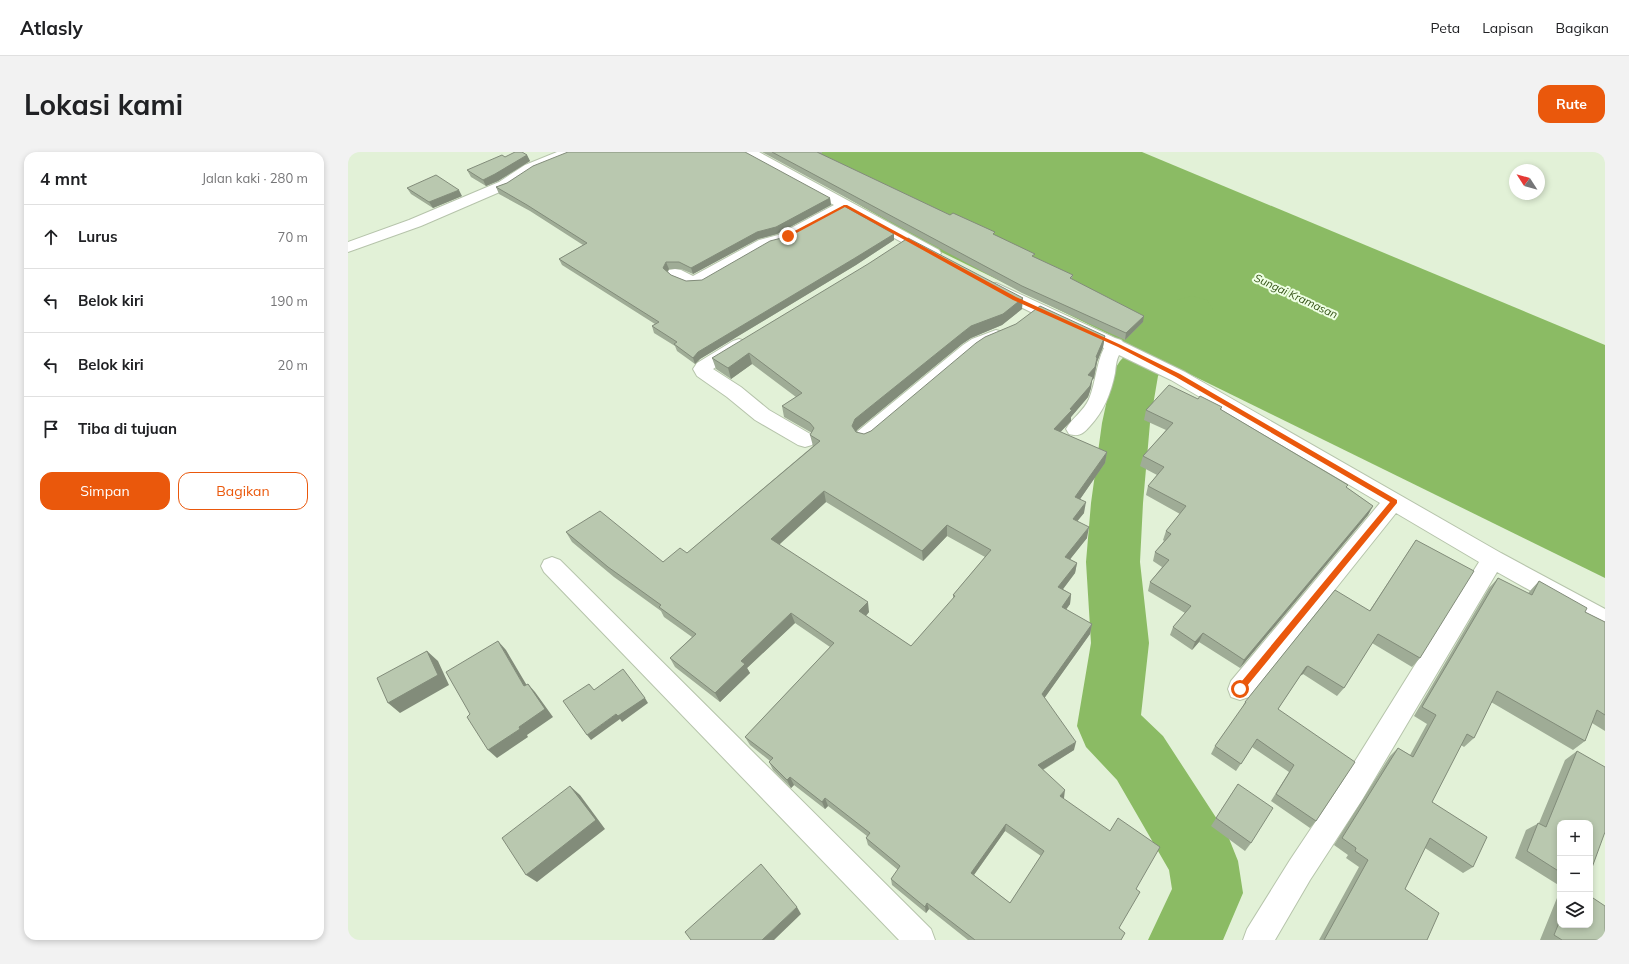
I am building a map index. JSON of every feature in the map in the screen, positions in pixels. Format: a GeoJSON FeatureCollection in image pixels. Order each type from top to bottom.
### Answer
{"type":"FeatureCollection","features":[{"type":"Feature","properties":{"kind":"street"},"geometry":{"type":"LineString","coordinates":[[348,247],[450,209],[504,185],[543,162],[570,152]]}},
{"type":"Feature","properties":{"kind":"street"},"geometry":{"type":"LineString","coordinates":[[748,152],[845,206],[902,244],[948,262]]}},
{"type":"Feature","properties":{"kind":"street"},"geometry":{"type":"LineString","coordinates":[[675,274],[691,282],[697,281],[765,243],[784,238],[845,206]]}},
{"type":"Feature","properties":{"kind":"street"},"geometry":{"type":"LineString","coordinates":[[982,280],[1178,376],[1493,559],[1605,621]]}},
{"type":"Feature","properties":{"kind":"street"},"geometry":{"type":"LineString","coordinates":[[865,436],[969,349],[978,343],[1016,325],[1037,308]]}},
{"type":"Feature","properties":{"kind":"street"},"geometry":{"type":"LineString","coordinates":[[751,337],[707,364],[702,369],[704,372],[734,392],[762,415],[805,440]]}},
{"type":"Feature","properties":{"kind":"street"},"geometry":{"type":"LineString","coordinates":[[1076,429],[1089,415],[1098,401],[1106,372],[1107,361],[1117,345]]}},
{"type":"Feature","properties":{"kind":"street"},"geometry":{"type":"LineString","coordinates":[[1240,689],[1394,502]]}},
{"type":"Feature","properties":{"kind":"street"},"geometry":{"type":"LineString","coordinates":[[1258,940],[1300,870],[1352,791],[1493,559]]}},
{"type":"Feature","properties":{"kind":"street"},"geometry":{"type":"LineString","coordinates":[[552,566],[920,940]]}},
{"type":"Feature","properties":{"kind":"water","name":"Sungai Kramasan"},"geometry":{"type":"Polygon","coordinates":[[[769,152],[1142,152],[1605,345],[1605,578],[935,249],[769,152]]]}},
{"type":"Feature","properties":{"kind":"building"},"geometry":{"type":"Polygon","coordinates":[[[515,152],[522,152],[527,155],[483,180],[467,170],[502,155],[505,157],[515,152]]]}},
{"type":"Feature","properties":{"kind":"building"},"geometry":{"type":"Polygon","coordinates":[[[568,152],[745,152],[830,198],[776,227],[757,232],[691,268],[679,262],[666,262],[663,268],[671,275],[686,281],[702,280],[770,241],[789,236],[844,206],[894,234],[698,352],[693,358],[674,344],[677,342],[652,326],[659,322],[559,259],[587,243],[496,187],[507,183],[533,166],[568,152]]]}},
{"type":"Feature","properties":{"kind":"building"},"geometry":{"type":"Polygon","coordinates":[[[772,152],[817,152],[950,215],[953,213],[995,232],[993,234],[1035,254],[1032,256],[1073,275],[1070,278],[1144,316],[1126,333],[1022,286],[772,152]]]}},
{"type":"Feature","properties":{"kind":"building"},"geometry":{"type":"Polygon","coordinates":[[[436,175],[459,190],[429,202],[407,188],[436,175]]]}},
{"type":"Feature","properties":{"kind":"building"},"geometry":{"type":"Polygon","coordinates":[[[908,238],[1023,298],[1003,314],[971,326],[962,333],[855,419],[852,426],[856,432],[864,434],[871,431],[976,343],[985,337],[1016,324],[1040,306],[1105,336],[1096,357],[1095,367],[1088,375],[1093,377],[1090,386],[1070,409],[1072,410],[1054,429],[1107,452],[1075,497],[1086,502],[1073,519],[1089,527],[1065,557],[1077,563],[1058,587],[1071,594],[1062,607],[1092,624],[1042,694],[1076,742],[1038,765],[1065,790],[1060,796],[1110,831],[1118,818],[1160,847],[1136,889],[1140,892],[1119,928],[1125,933],[1121,940],[975,940],[927,903],[925,907],[891,879],[900,866],[866,838],[870,833],[825,798],[822,802],[790,777],[787,780],[769,762],[773,758],[745,737],[834,643],[791,613],[741,661],[745,664],[715,693],[670,658],[696,634],[659,607],[661,605],[608,567],[566,532],[600,511],[663,562],[680,548],[687,553],[820,441],[810,435],[814,428],[810,423],[782,406],[802,393],[749,353],[728,368],[712,358],[868,264],[908,238]],[[824,491],[771,539],[868,602],[859,611],[911,646],[955,596],[953,595],[991,550],[947,525],[922,551],[824,491]],[[1006,824],[971,873],[1010,903],[1044,851],[1006,824]]]}},
{"type":"Feature","properties":{"kind":"building"},"geometry":{"type":"Polygon","coordinates":[[[1169,385],[1198,399],[1200,396],[1222,407],[1220,409],[1348,485],[1346,487],[1373,506],[1244,660],[1203,633],[1195,642],[1173,627],[1191,606],[1150,582],[1169,560],[1155,552],[1171,534],[1166,531],[1186,506],[1148,486],[1164,467],[1143,456],[1173,423],[1146,410],[1169,385]]]}},
{"type":"Feature","properties":{"kind":"building"},"geometry":{"type":"Polygon","coordinates":[[[1416,540],[1474,571],[1420,658],[1378,634],[1344,688],[1308,666],[1278,709],[1355,762],[1316,821],[1276,794],[1294,765],[1257,739],[1241,764],[1215,746],[1245,702],[1335,590],[1370,611],[1416,540]]]}},
{"type":"Feature","properties":{"kind":"building"},"geometry":{"type":"Polygon","coordinates":[[[1498,578],[1532,595],[1539,581],[1587,608],[1585,612],[1605,622],[1605,715],[1597,710],[1585,741],[1497,691],[1474,738],[1467,734],[1432,802],[1487,837],[1473,867],[1430,838],[1405,889],[1439,913],[1427,940],[1324,940],[1368,860],[1355,851],[1356,848],[1342,838],[1398,748],[1413,757],[1436,715],[1422,707],[1498,578]]]}},
{"type":"Feature","properties":{"kind":"building"},"geometry":{"type":"Polygon","coordinates":[[[498,641],[524,686],[528,684],[545,709],[519,727],[520,729],[488,750],[467,717],[470,714],[446,672],[498,641]]]}},
{"type":"Feature","properties":{"kind":"building"},"geometry":{"type":"Polygon","coordinates":[[[427,651],[438,675],[388,703],[377,678],[427,651]]]}},
{"type":"Feature","properties":{"kind":"building"},"geometry":{"type":"Polygon","coordinates":[[[623,669],[645,698],[618,716],[616,714],[587,735],[563,701],[589,684],[594,690],[623,669]]]}},
{"type":"Feature","properties":{"kind":"building"},"geometry":{"type":"Polygon","coordinates":[[[1577,751],[1605,767],[1605,832],[1593,865],[1593,820],[1557,820],[1557,870],[1527,851],[1538,823],[1546,827],[1577,751]]]}},
{"type":"Feature","properties":{"kind":"building"},"geometry":{"type":"Polygon","coordinates":[[[1238,784],[1273,808],[1251,843],[1216,818],[1238,784]]]}},
{"type":"Feature","properties":{"kind":"building"},"geometry":{"type":"Polygon","coordinates":[[[570,786],[596,820],[526,875],[502,838],[570,786]]]}},
{"type":"Feature","properties":{"kind":"building"},"geometry":{"type":"Polygon","coordinates":[[[761,864],[797,907],[762,940],[691,940],[685,932],[761,864]]]}},
{"type":"Feature","properties":{"kind":"building"},"geometry":{"type":"Polygon","coordinates":[[[1593,898],[1605,906],[1605,934],[1603,940],[1562,940],[1554,935],[1557,928],[1593,928],[1593,898]]]}},
{"type":"Feature","properties":{"kind":"waterway"},"geometry":{"type":"LineString","coordinates":[[1185,940],[1208,893],[1203,861],[1140,758],[1108,726],[1120,643],[1113,562],[1117,503],[1126,423],[1136,372],[1192,309]]}},
{"type":"Feature","properties":{"kind":"route"},"geometry":{"type":"LineString","coordinates":[[788,236],[845,206],[1015,298],[1120,346],[1178,376],[1394,502],[1240,689]]}}]}
